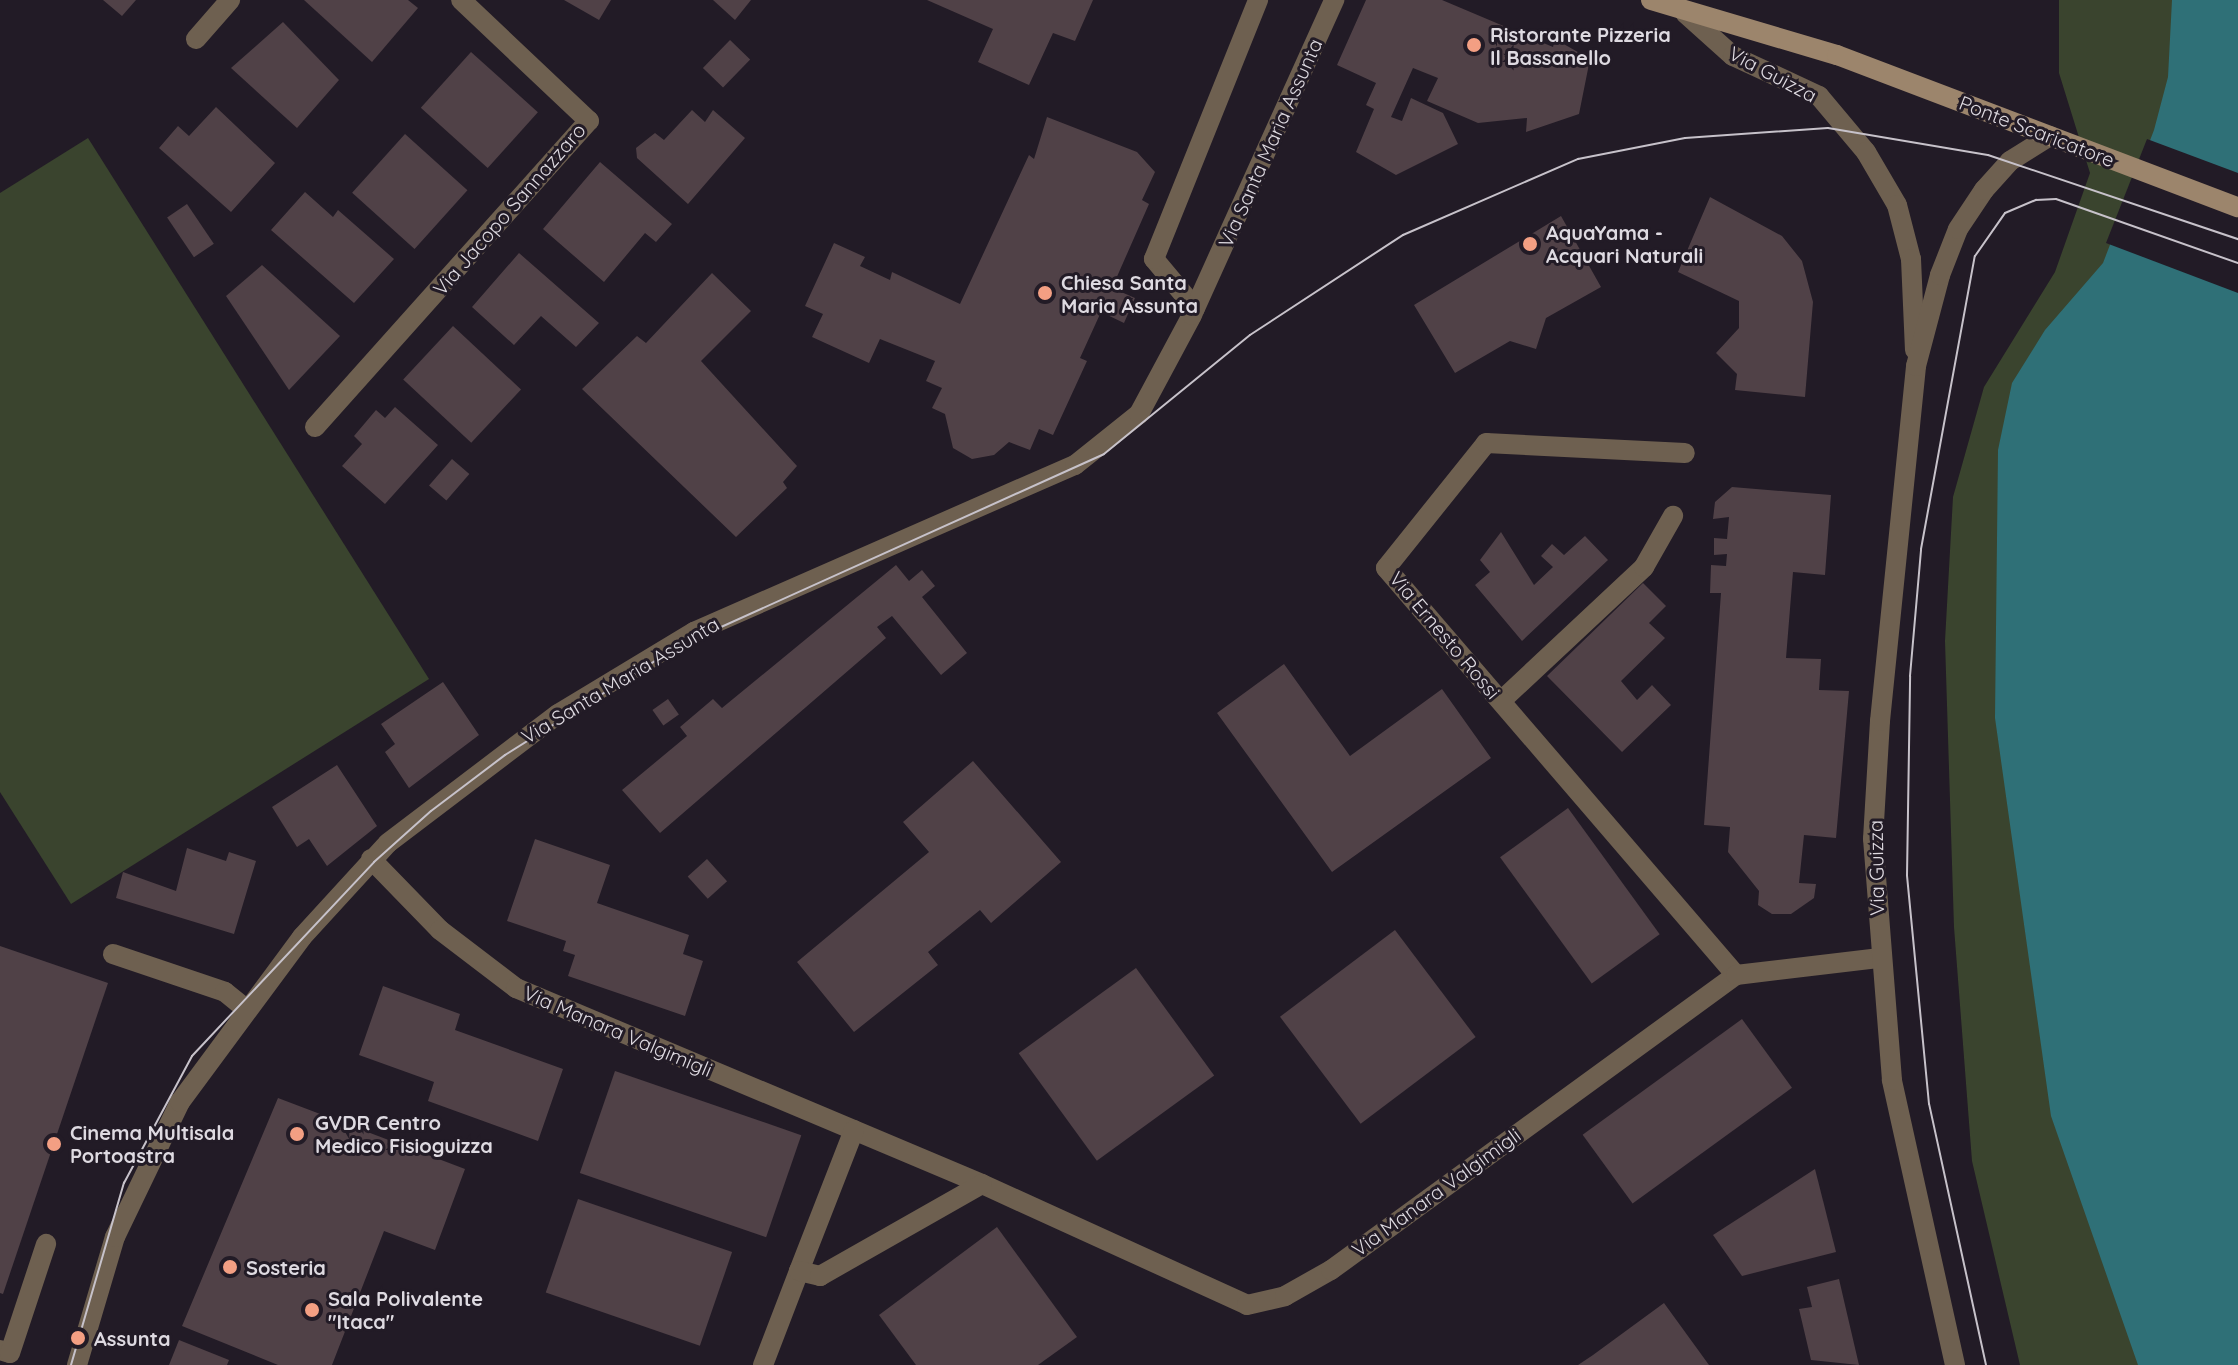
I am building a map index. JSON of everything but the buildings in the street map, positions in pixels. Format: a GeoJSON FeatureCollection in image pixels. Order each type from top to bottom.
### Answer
{"type":"FeatureCollection","features":[{"type":"Feature","properties":{"kind":"main road","name":"Ponte Scaricatore"},"geometry":{"type":"LineString","coordinates":[[1651,0],[1685,13],[1837,55],[2238,207]]}},
{"type":"Feature","properties":{"kind":"street"},"geometry":{"type":"LineString","coordinates":[[196,39],[230,0]]}},
{"type":"Feature","properties":{"kind":"street","name":"Via Jacopo Sannazzaro"},"geometry":{"type":"LineString","coordinates":[[315,427],[589,121],[461,0]]}},
{"type":"Feature","properties":{"kind":"street"},"geometry":{"type":"LineString","coordinates":[[1195,308],[1154,259],[1258,0]]}},
{"type":"Feature","properties":{"kind":"street","name":"Via Santa Maria Assunta"},"geometry":{"type":"LineString","coordinates":[[77,1365],[98,1286],[138,1185],[180,1102],[247,1010],[371,859],[488,763],[694,632],[1101,450],[1139,414],[1195,308],[1334,0]]}},
{"type":"Feature","properties":{"kind":"street","name":"Via Guizza"},"geometry":{"type":"LineString","coordinates":[[1685,13],[1733,56],[1819,96],[1884,178],[1911,259],[1916,366],[1880,721],[1873,839],[1878,958],[1892,1080],[1955,1365]]}},
{"type":"Feature","properties":{"kind":"street","name":"Via Guizza"},"geometry":{"type":"LineString","coordinates":[[1916,366],[1958,229],[2010,161],[2050,136]]}},
{"type":"Feature","properties":{"kind":"street","name":"Via Ernesto Rossi"},"geometry":{"type":"LineString","coordinates":[[1685,453],[1486,443],[1386,568],[1736,975]]}},
{"type":"Feature","properties":{"kind":"street"},"geometry":{"type":"LineString","coordinates":[[1501,701],[1644,567],[1673,516]]}},
{"type":"Feature","properties":{"kind":"street","name":"Via Manara Valgimigli"},"geometry":{"type":"LineString","coordinates":[[371,859],[440,930],[516,988],[982,1184],[1247,1305],[1285,1296],[1331,1270],[1736,975],[1878,958]]}},
{"type":"Feature","properties":{"kind":"street"},"geometry":{"type":"LineString","coordinates":[[113,954],[225,992],[247,1010]]}},
{"type":"Feature","properties":{"kind":"street"},"geometry":{"type":"LineString","coordinates":[[763,1365],[854,1130]]}},
{"type":"Feature","properties":{"kind":"street"},"geometry":{"type":"LineString","coordinates":[[799,1271],[820,1276],[982,1184]]}},
{"type":"Feature","properties":{"kind":"street"},"geometry":{"type":"LineString","coordinates":[[5,1352],[46,1244]]}},
{"type":"Feature","properties":{"kind":"green space"},"geometry":{"type":"Polygon","coordinates":[[[2059,0],[2238,0],[2238,1365],[2020,1365],[1972,1161],[1954,927],[1945,641],[1953,497],[1984,387],[2055,272],[2090,173],[2059,73],[2059,0]]]}},
{"type":"Feature","properties":{"kind":"green space"},"geometry":{"type":"Polygon","coordinates":[[[88,138],[429,679],[71,904],[0,792],[0,193],[88,138]]]}},
{"type":"Feature","properties":{"kind":"water"},"geometry":{"type":"Polygon","coordinates":[[[2172,0],[2238,0],[2238,1365],[2138,1365],[2051,1116],[1995,718],[1998,450],[2012,383],[2045,330],[2103,263],[2154,130],[2168,77],[2172,0]]]}},
{"type":"Feature","properties":{"kind":"pier"},"geometry":{"type":"Polygon","coordinates":[[[2147,139],[2238,173],[2238,293],[2106,243],[2147,139]]]}},
{"type":"Feature","properties":{"kind":"tram line"},"geometry":{"type":"LineString","coordinates":[[71,1365],[124,1183],[192,1056],[374,862],[431,811],[505,755],[679,646],[1104,454],[1250,335],[1403,235],[1578,159],[1685,138],[1828,128],[1988,155],[2238,239]]}},
{"type":"Feature","properties":{"kind":"tram line"},"geometry":{"type":"LineString","coordinates":[[1986,1365],[1929,1104],[1907,875],[1910,676],[1921,549],[1975,256],[2005,213],[2036,200],[2056,199],[2238,263]]}},
{"type":"Feature","properties":{"kind":"place","name":"Ristorante Pizzeria Il Bassanello"},"geometry":{"type":"Point","coordinates":[1474,45]}},
{"type":"Feature","properties":{"kind":"place","name":"AquaYama - Acquari Naturali"},"geometry":{"type":"Point","coordinates":[1530,244]}},
{"type":"Feature","properties":{"kind":"place","name":"Chiesa Santa Maria Assunta"},"geometry":{"type":"Point","coordinates":[1045,293]}},
{"type":"Feature","properties":{"kind":"place","name":"GVDR Centro Medico Fisioguizza"},"geometry":{"type":"Point","coordinates":[297,1134]}},
{"type":"Feature","properties":{"kind":"place","name":"Cinema Multisala Portoastra"},"geometry":{"type":"Point","coordinates":[54,1144]}},
{"type":"Feature","properties":{"kind":"place","name":"Sosteria"},"geometry":{"type":"Point","coordinates":[230,1267]}},
{"type":"Feature","properties":{"kind":"place","name":"Sala Polivalente \"Itaca\""},"geometry":{"type":"Point","coordinates":[312,1310]}},
{"type":"Feature","properties":{"kind":"place","name":"Assunta"},"geometry":{"type":"Point","coordinates":[78,1338]}}]}
